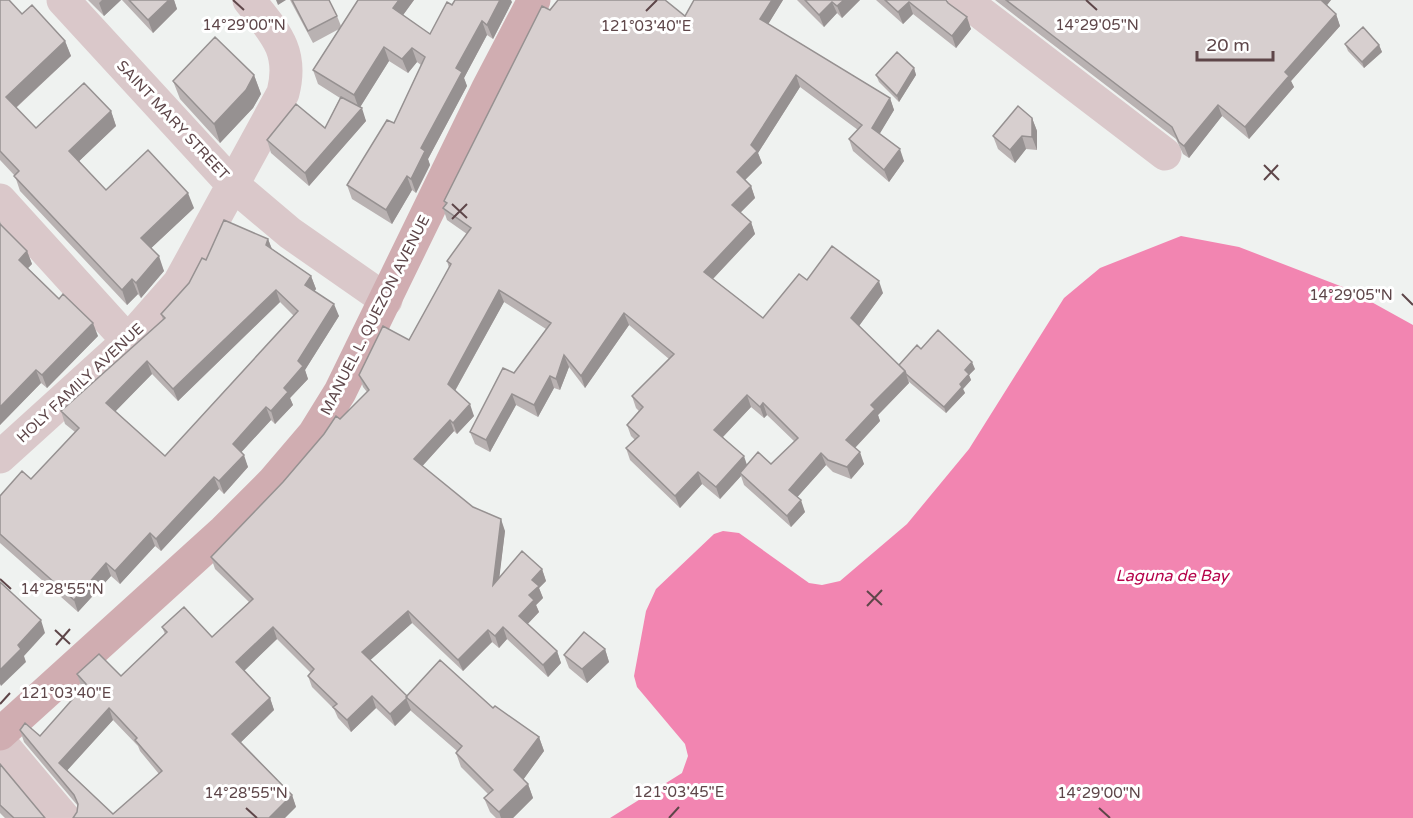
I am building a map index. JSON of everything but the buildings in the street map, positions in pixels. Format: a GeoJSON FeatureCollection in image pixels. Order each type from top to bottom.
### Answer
{"type":"FeatureCollection","features":[{"type":"Feature","properties":{"kind":"main road","name":"MANUEL L. QUEZON AVENUE"},"geometry":{"type":"LineString","coordinates":[[0,735],[224,531],[273,482],[314,434],[340,392],[487,90],[534,0]]}},
{"type":"Feature","properties":{"kind":"street","name":"SAINT MARY STREET"},"geometry":{"type":"LineString","coordinates":[[63,0],[233,185],[290,233],[386,300]]}},
{"type":"Feature","properties":{"kind":"street","name":"HOLY FAMILY AVENUE"},"geometry":{"type":"LineString","coordinates":[[0,457],[128,341],[179,283],[233,185],[283,93],[287,78],[283,48],[276,34],[249,0]]}},
{"type":"Feature","properties":{"kind":"street"},"geometry":{"type":"LineString","coordinates":[[964,0],[1165,154]]}},
{"type":"Feature","properties":{"kind":"street"},"geometry":{"type":"LineString","coordinates":[[0,200],[128,341]]}},
{"type":"Feature","properties":{"kind":"street"},"geometry":{"type":"LineString","coordinates":[[0,742],[64,818]]}},
{"type":"Feature","properties":{"kind":"water","name":"Laguna de Bay"},"geometry":{"type":"Polygon","coordinates":[[[1181,236],[1239,247],[1348,289],[1413,325],[1413,818],[610,818],[682,773],[688,756],[685,744],[637,687],[634,676],[646,611],[656,589],[714,534],[723,531],[739,533],[809,583],[822,585],[840,581],[907,524],[969,449],[1064,298],[1100,268],[1181,236]]]}}]}
